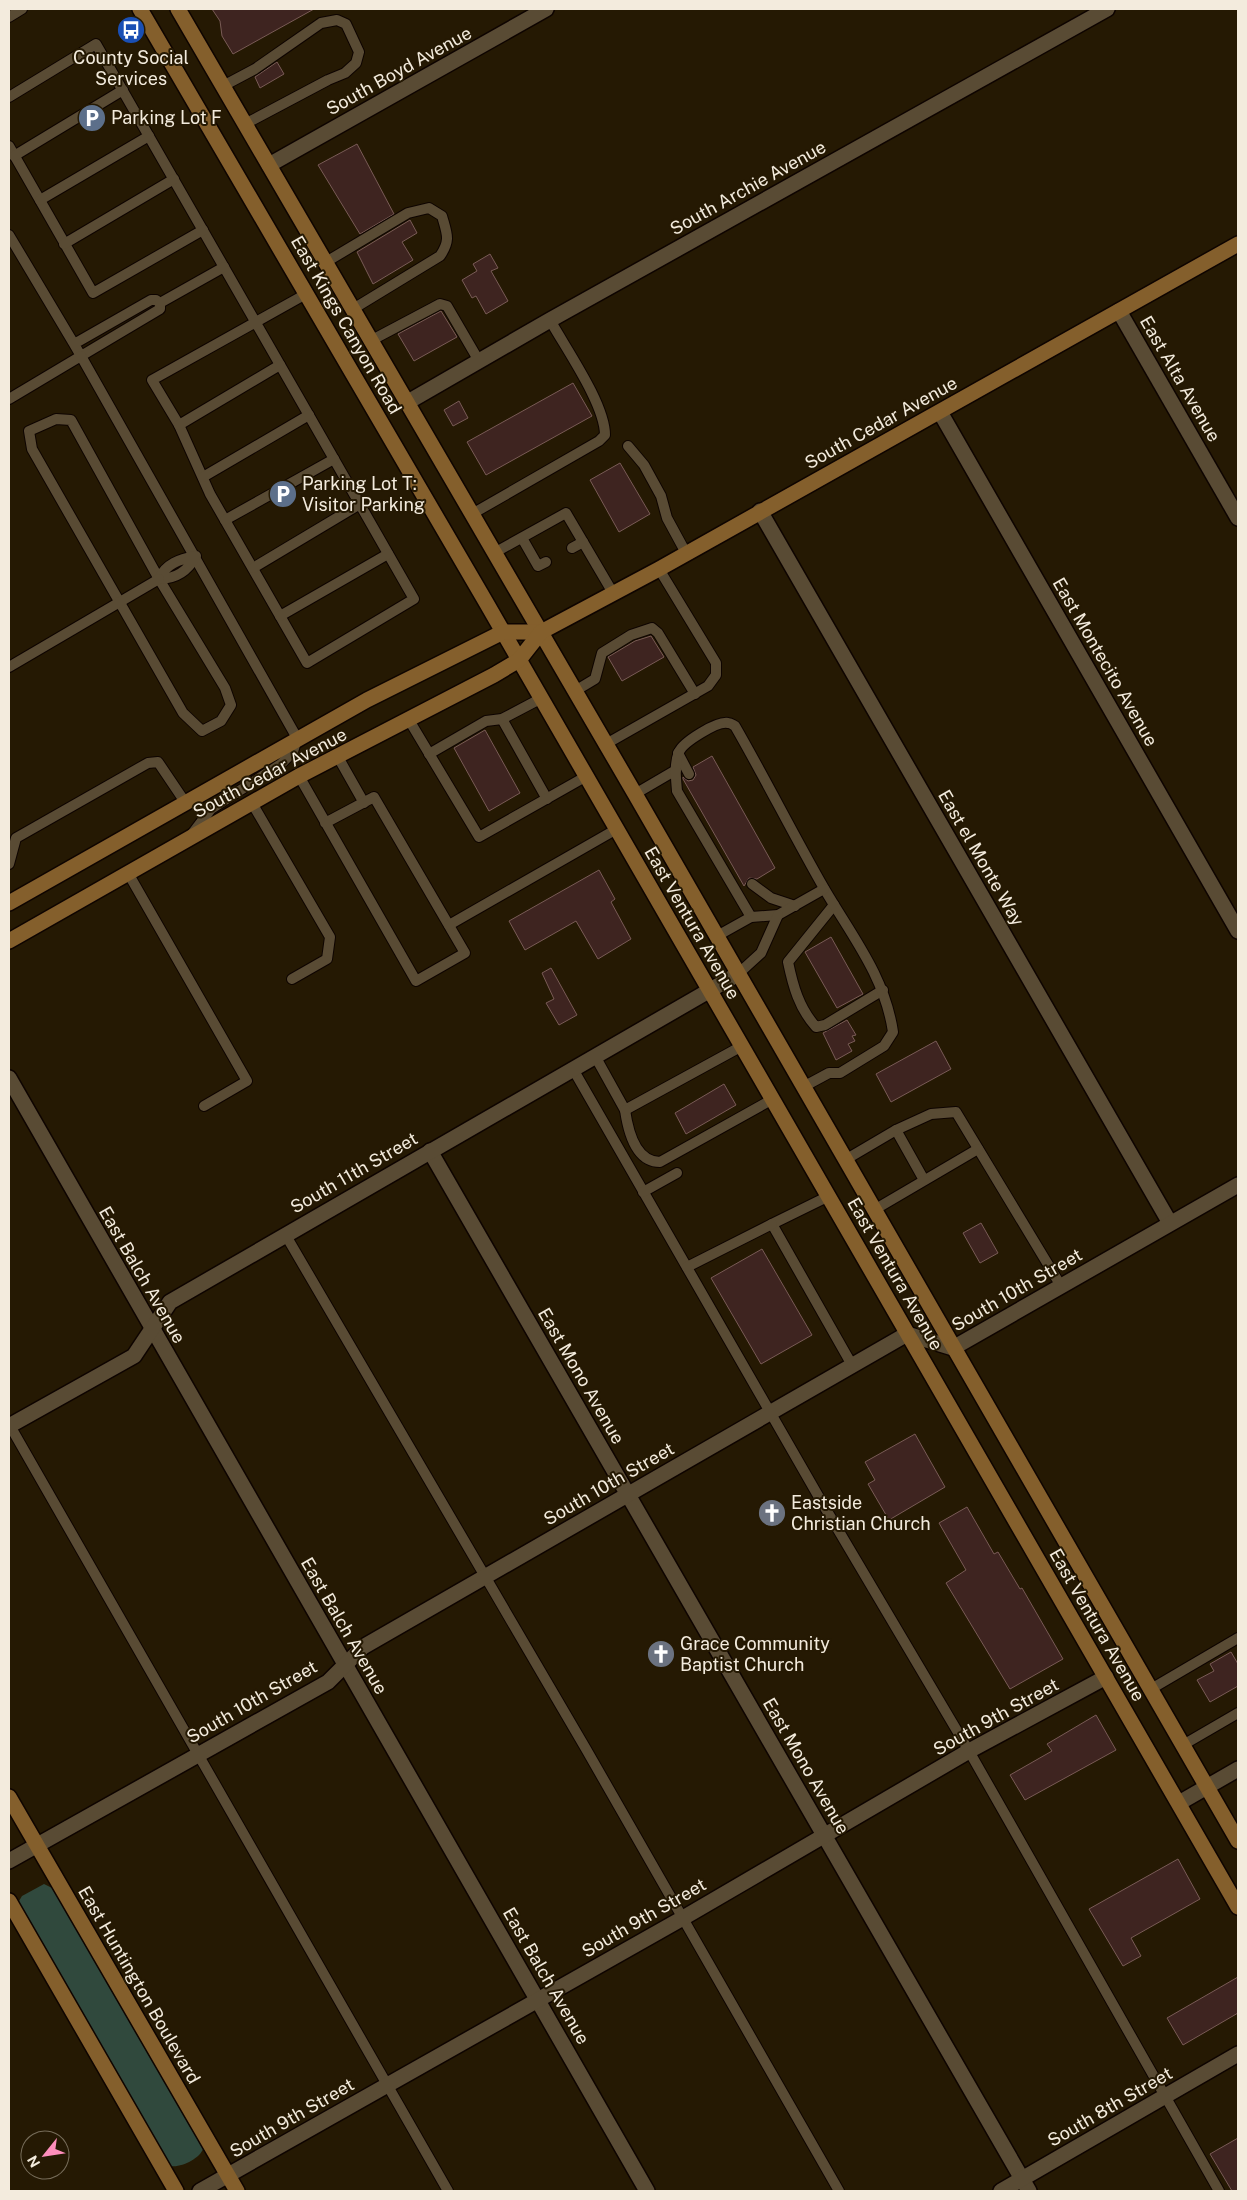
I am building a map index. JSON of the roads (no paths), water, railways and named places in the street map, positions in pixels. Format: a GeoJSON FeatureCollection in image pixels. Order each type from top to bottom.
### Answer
{"type":"FeatureCollection","features":[{"type":"Feature","properties":{"kind":"main road","name":"East Kings Canyon Road"},"geometry":{"type":"LineString","coordinates":[[140,9],[519,660]]}},
{"type":"Feature","properties":{"kind":"main road","name":"East Kings Canyon Road"},"geometry":{"type":"LineString","coordinates":[[178,9],[541,632]]}},
{"type":"Feature","properties":{"kind":"main road","name":"South Cedar Avenue"},"geometry":{"type":"LineString","coordinates":[[9,940],[299,776],[409,720],[519,660],[541,632],[659,569],[1238,244]]}},
{"type":"Feature","properties":{"kind":"main road","name":"South Cedar Avenue"},"geometry":{"type":"LineString","coordinates":[[9,903],[297,738],[503,632],[541,632]]}},
{"type":"Feature","properties":{"kind":"main road","name":"East Ventura Avenue"},"geometry":{"type":"LineString","coordinates":[[541,632],[1207,1787],[1236,1833]]}},
{"type":"Feature","properties":{"kind":"main road","name":"East Ventura Avenue"},"geometry":{"type":"LineString","coordinates":[[519,660],[615,830],[710,990],[1238,1907]]}},
{"type":"Feature","properties":{"kind":"main road","name":"East Huntington Boulevard"},"geometry":{"type":"LineString","coordinates":[[9,1797],[237,2191]]}},
{"type":"Feature","properties":{"kind":"main road"},"geometry":{"type":"LineString","coordinates":[[9,1901],[176,2191]]}},
{"type":"Feature","properties":{"kind":"street","name":"South Boyd Avenue"},"geometry":{"type":"LineString","coordinates":[[269,165],[546,9]]}},
{"type":"Feature","properties":{"kind":"street","name":"South Archie Avenue"},"geometry":{"type":"LineString","coordinates":[[408,402],[550,320],[1107,9]]}},
{"type":"Feature","properties":{"kind":"street","name":"East Alta Avenue"},"geometry":{"type":"LineString","coordinates":[[1119,311],[1238,518]]}},
{"type":"Feature","properties":{"kind":"street","name":"East Montecito Avenue"},"geometry":{"type":"LineString","coordinates":[[940,412],[1238,931]]}},
{"type":"Feature","properties":{"kind":"street","name":"East el Monte Way"},"geometry":{"type":"LineString","coordinates":[[760,511],[1170,1223]]}},
{"type":"Feature","properties":{"kind":"street","name":"South 11th Street"},"geometry":{"type":"LineString","coordinates":[[9,1425],[134,1356],[170,1302],[738,974]]}},
{"type":"Feature","properties":{"kind":"street","name":"East Balch Avenue"},"geometry":{"type":"LineString","coordinates":[[9,1078],[647,2191]]}},
{"type":"Feature","properties":{"kind":"street","name":"East Mono Avenue"},"geometry":{"type":"LineString","coordinates":[[430,1151],[1026,2185]]}},
{"type":"Feature","properties":{"kind":"street","name":"South 10th Street"},"geometry":{"type":"LineString","coordinates":[[9,1861],[328,1682],[363,1647],[908,1334],[953,1348],[1238,1185]]}},
{"type":"Feature","properties":{"kind":"street","name":"South 9th Street"},"geometry":{"type":"LineString","coordinates":[[200,2191],[683,1918],[969,1752],[1106,1678]]}},
{"type":"Feature","properties":{"kind":"street"},"geometry":{"type":"LineString","coordinates":[[1179,1803],[1238,1769]]}},
{"type":"Feature","properties":{"kind":"street","name":"South 8th Street"},"geometry":{"type":"LineString","coordinates":[[1001,2191],[1026,2185],[1165,2097],[1238,2054]]}},
{"type":"Feature","properties":{"kind":"lane"},"geometry":{"type":"LineString","coordinates":[[9,17],[22,9]]}},
{"type":"Feature","properties":{"kind":"lane"},"geometry":{"type":"LineString","coordinates":[[223,86],[255,69],[321,23],[337,20],[346,24],[359,52],[356,63],[345,73],[245,124]]}},
{"type":"Feature","properties":{"kind":"lane"},"geometry":{"type":"LineString","coordinates":[[9,97],[96,44],[256,322],[414,599],[307,663],[225,520],[179,425],[152,380],[256,322],[306,294]]}},
{"type":"Feature","properties":{"kind":"lane"},"geometry":{"type":"LineString","coordinates":[[14,156],[123,90]]}},
{"type":"Feature","properties":{"kind":"lane"},"geometry":{"type":"LineString","coordinates":[[40,200],[149,136]]}},
{"type":"Feature","properties":{"kind":"lane"},"geometry":{"type":"LineString","coordinates":[[9,146],[93,294],[203,230]]}},
{"type":"Feature","properties":{"kind":"lane"},"geometry":{"type":"LineString","coordinates":[[64,244],[174,179]]}},
{"type":"Feature","properties":{"kind":"lane"},"geometry":{"type":"LineString","coordinates":[[326,262],[408,213],[429,208],[442,216],[447,234],[447,246],[440,256],[353,309]]}},
{"type":"Feature","properties":{"kind":"lane"},"geometry":{"type":"LineString","coordinates":[[9,235],[196,556],[297,738],[293,752],[281,764],[211,809],[189,838]]}},
{"type":"Feature","properties":{"kind":"lane"},"geometry":{"type":"LineString","coordinates":[[160,303],[224,267]]}},
{"type":"Feature","properties":{"kind":"lane"},"geometry":{"type":"LineString","coordinates":[[74,344],[151,300],[156,300],[160,303]]}},
{"type":"Feature","properties":{"kind":"lane"},"geometry":{"type":"LineString","coordinates":[[9,400],[160,309],[160,303]]}},
{"type":"Feature","properties":{"kind":"lane"},"geometry":{"type":"LineString","coordinates":[[372,340],[440,304],[447,306],[479,361]]}},
{"type":"Feature","properties":{"kind":"lane"},"geometry":{"type":"LineString","coordinates":[[472,514],[600,441],[605,435],[605,424],[591,393],[550,320]]}},
{"type":"Feature","properties":{"kind":"lane"},"geometry":{"type":"LineString","coordinates":[[179,425],[280,365]]}},
{"type":"Feature","properties":{"kind":"lane"},"geometry":{"type":"LineString","coordinates":[[203,477],[309,415]]}},
{"type":"Feature","properties":{"kind":"lane"},"geometry":{"type":"LineString","coordinates":[[56,419],[72,420],[159,579],[225,688],[231,705],[221,721],[202,732],[183,713],[119,602],[32,449],[29,431],[56,419]]}},
{"type":"Feature","properties":{"kind":"lane"},"geometry":{"type":"LineString","coordinates":[[628,446],[644,465],[661,496],[667,518],[686,553]]}},
{"type":"Feature","properties":{"kind":"lane"},"geometry":{"type":"LineString","coordinates":[[225,520],[334,459]]}},
{"type":"Feature","properties":{"kind":"lane"},"geometry":{"type":"LineString","coordinates":[[253,568],[360,504]]}},
{"type":"Feature","properties":{"kind":"lane"},"geometry":{"type":"LineString","coordinates":[[494,553],[566,513],[613,593]]}},
{"type":"Feature","properties":{"kind":"lane"},"geometry":{"type":"LineString","coordinates":[[522,538],[538,566],[546,562]]}},
{"type":"Feature","properties":{"kind":"lane"},"geometry":{"type":"LineString","coordinates":[[572,548],[583,542]]}},
{"type":"Feature","properties":{"kind":"lane"},"geometry":{"type":"LineString","coordinates":[[280,616],[388,554]]}},
{"type":"Feature","properties":{"kind":"lane"},"geometry":{"type":"LineString","coordinates":[[9,666],[159,579],[162,570],[182,559],[196,556]]}},
{"type":"Feature","properties":{"kind":"lane"},"geometry":{"type":"LineString","coordinates":[[606,744],[708,686],[716,675],[716,663],[659,569]]}},
{"type":"Feature","properties":{"kind":"lane"},"geometry":{"type":"LineString","coordinates":[[575,691],[595,678],[602,653],[631,635],[652,628],[658,633],[695,694]]}},
{"type":"Feature","properties":{"kind":"lane"},"geometry":{"type":"LineString","coordinates":[[429,754],[486,721],[502,719],[540,699]]}},
{"type":"Feature","properties":{"kind":"lane"},"geometry":{"type":"LineString","coordinates":[[502,719],[547,799]]}},
{"type":"Feature","properties":{"kind":"lane"},"geometry":{"type":"LineString","coordinates":[[409,720],[479,838],[585,777]]}},
{"type":"Feature","properties":{"kind":"lane"},"geometry":{"type":"LineString","coordinates":[[750,917],[677,791],[676,770],[678,753],[683,744],[717,724],[728,723],[735,726],[824,889],[876,974],[890,1009],[893,1032],[884,1046],[840,1072],[829,1073],[803,1087]]}},
{"type":"Feature","properties":{"kind":"lane"},"geometry":{"type":"LineString","coordinates":[[678,753],[689,774]]}},
{"type":"Feature","properties":{"kind":"lane"},"geometry":{"type":"LineString","coordinates":[[338,757],[364,803]]}},
{"type":"Feature","properties":{"kind":"lane"},"geometry":{"type":"LineString","coordinates":[[9,864],[16,838],[148,763],[158,762],[185,802]]}},
{"type":"Feature","properties":{"kind":"lane"},"geometry":{"type":"LineString","coordinates":[[635,794],[676,770]]}},
{"type":"Feature","properties":{"kind":"lane"},"geometry":{"type":"LineString","coordinates":[[299,776],[325,823],[416,981],[465,953],[374,797],[325,823]]}},
{"type":"Feature","properties":{"kind":"lane"},"geometry":{"type":"LineString","coordinates":[[252,803],[330,937],[327,959],[292,978]]}},
{"type":"Feature","properties":{"kind":"lane"},"geometry":{"type":"LineString","coordinates":[[449,925],[615,830]]}},
{"type":"Feature","properties":{"kind":"lane"},"geometry":{"type":"LineString","coordinates":[[128,873],[246,1081],[204,1106]]}},
{"type":"Feature","properties":{"kind":"lane"},"geometry":{"type":"LineString","coordinates":[[752,884],[771,898],[795,906]]}},
{"type":"Feature","properties":{"kind":"lane"},"geometry":{"type":"LineString","coordinates":[[717,936],[750,917],[778,915],[824,889]]}},
{"type":"Feature","properties":{"kind":"lane"},"geometry":{"type":"LineString","coordinates":[[834,905],[788,962],[795,992],[808,1017],[816,1027],[825,1024],[883,990]]}},
{"type":"Feature","properties":{"kind":"lane"},"geometry":{"type":"LineString","coordinates":[[738,974],[761,953],[778,915]]}},
{"type":"Feature","properties":{"kind":"lane"},"geometry":{"type":"LineString","coordinates":[[625,1110],[742,1046]]}},
{"type":"Feature","properties":{"kind":"lane"},"geometry":{"type":"LineString","coordinates":[[595,1056],[625,1110],[628,1128],[640,1155],[650,1162],[660,1162],[773,1099]]}},
{"type":"Feature","properties":{"kind":"lane"},"geometry":{"type":"LineString","coordinates":[[573,1069],[969,1752],[1220,2191]]}},
{"type":"Feature","properties":{"kind":"lane"},"geometry":{"type":"LineString","coordinates":[[845,1160],[896,1130],[931,1114],[956,1112],[1061,1286]]}},
{"type":"Feature","properties":{"kind":"lane"},"geometry":{"type":"LineString","coordinates":[[896,1130],[924,1180]]}},
{"type":"Feature","properties":{"kind":"lane"},"geometry":{"type":"LineString","coordinates":[[874,1210],[978,1148]]}},
{"type":"Feature","properties":{"kind":"lane"},"geometry":{"type":"LineString","coordinates":[[644,1192],[677,1173]]}},
{"type":"Feature","properties":{"kind":"lane"},"geometry":{"type":"LineString","coordinates":[[687,1267],[828,1196]]}},
{"type":"Feature","properties":{"kind":"lane"},"geometry":{"type":"LineString","coordinates":[[772,1224],[852,1365]]}},
{"type":"Feature","properties":{"kind":"lane"},"geometry":{"type":"LineString","coordinates":[[285,1234],[683,1918],[839,2191]]}},
{"type":"Feature","properties":{"kind":"lane"},"geometry":{"type":"LineString","coordinates":[[9,1425],[448,2191]]}},
{"type":"Feature","properties":{"kind":"lane"},"geometry":{"type":"LineString","coordinates":[[1151,1689],[1238,1638]]}},
{"type":"Feature","properties":{"kind":"lane"},"geometry":{"type":"LineString","coordinates":[[1183,1745],[1238,1713]]}},
{"type":"Feature","properties":{"kind":"place","name":"County Social Services"},"geometry":{"type":"Point","coordinates":[131,30]}},
{"type":"Feature","properties":{"kind":"place","name":"Parking Lot F"},"geometry":{"type":"Point","coordinates":[92,118]}},
{"type":"Feature","properties":{"kind":"place","name":"Parking Lot T: Visitor Parking"},"geometry":{"type":"Point","coordinates":[283,494]}},
{"type":"Feature","properties":{"kind":"place","name":"Eastside Christian Church"},"geometry":{"type":"Point","coordinates":[772,1513]}},
{"type":"Feature","properties":{"kind":"place","name":"Grace Community Baptist Church"},"geometry":{"type":"Point","coordinates":[661,1654]}}]}
